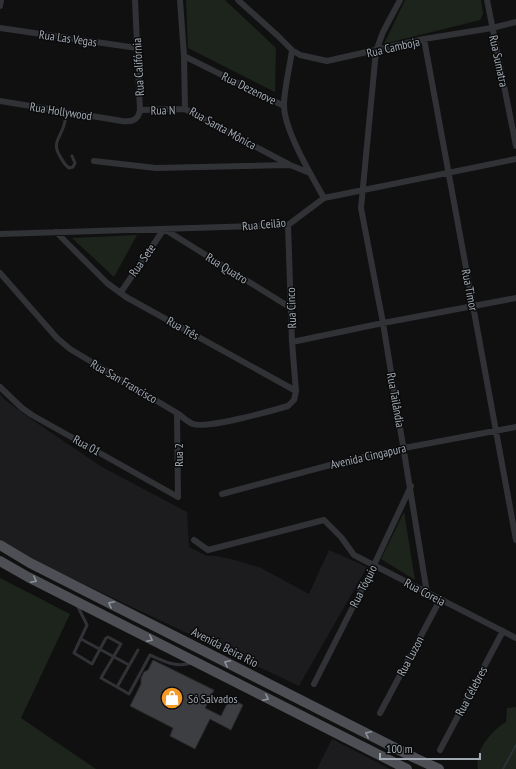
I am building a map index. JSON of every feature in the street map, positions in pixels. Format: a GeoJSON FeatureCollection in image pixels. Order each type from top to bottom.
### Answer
{"type":"FeatureCollection","features":[{"type":"Feature","properties":{"kind":"main road","name":"Avenida Beira Rio"},"geometry":{"type":"LineString","coordinates":[[0,545],[30,563],[439,769]]}},
{"type":"Feature","properties":{"kind":"main road"},"geometry":{"type":"LineString","coordinates":[[0,561],[396,766],[407,769]]}},
{"type":"Feature","properties":{"kind":"main road"},"geometry":{"type":"LineString","coordinates":[[197,663],[206,652]]}},
{"type":"Feature","properties":{"kind":"street"},"geometry":{"type":"LineString","coordinates":[[0,6],[1,0]]}},
{"type":"Feature","properties":{"kind":"street","name":"Rua Califórnia"},"geometry":{"type":"LineString","coordinates":[[122,120],[132,121],[137,118],[140,110],[135,0]]}},
{"type":"Feature","properties":{"kind":"street","name":"Rua Santa Mônica"},"geometry":{"type":"LineString","coordinates":[[180,0],[184,56],[185,109],[290,165],[310,173]]}},
{"type":"Feature","properties":{"kind":"street","name":"Rua Camboja"},"geometry":{"type":"LineString","coordinates":[[238,0],[292,50],[300,55],[327,61],[516,22]]}},
{"type":"Feature","properties":{"kind":"street"},"geometry":{"type":"LineString","coordinates":[[362,190],[376,51],[383,32],[400,0]]}},
{"type":"Feature","properties":{"kind":"street","name":"Rua Sumatra"},"geometry":{"type":"LineString","coordinates":[[486,0],[516,146]]}},
{"type":"Feature","properties":{"kind":"street","name":"Rua Las Vegas"},"geometry":{"type":"LineString","coordinates":[[0,28],[137,48]]}},
{"type":"Feature","properties":{"kind":"street","name":"Rua Timor"},"geometry":{"type":"LineString","coordinates":[[424,40],[516,540]]}},
{"type":"Feature","properties":{"kind":"street","name":"Rua Dezenove"},"geometry":{"type":"LineString","coordinates":[[184,56],[284,106],[292,50]]}},
{"type":"Feature","properties":{"kind":"street","name":"Rua Hollywood"},"geometry":{"type":"LineString","coordinates":[[0,101],[122,120]]}},
{"type":"Feature","properties":{"kind":"street"},"geometry":{"type":"LineString","coordinates":[[284,106],[288,127],[324,198]]}},
{"type":"Feature","properties":{"kind":"street","name":"Rua N"},"geometry":{"type":"LineString","coordinates":[[140,110],[185,109]]}},
{"type":"Feature","properties":{"kind":"street","name":"Rua Ceilão"},"geometry":{"type":"LineString","coordinates":[[0,234],[288,225],[324,198],[516,159]]}},
{"type":"Feature","properties":{"kind":"street"},"geometry":{"type":"LineString","coordinates":[[94,161],[156,168],[290,165]]}},
{"type":"Feature","properties":{"kind":"street","name":"Rua Tailândia"},"geometry":{"type":"LineString","coordinates":[[362,190],[361,208],[383,323],[411,486],[427,593]]}},
{"type":"Feature","properties":{"kind":"street","name":"Rua Cinco"},"geometry":{"type":"LineString","coordinates":[[288,225],[292,342],[296,391]]}},
{"type":"Feature","properties":{"kind":"street","name":"Rua Sete"},"geometry":{"type":"LineString","coordinates":[[121,292],[164,229]]}},
{"type":"Feature","properties":{"kind":"street","name":"Rua Quatro"},"geometry":{"type":"LineString","coordinates":[[164,229],[291,308]]}},
{"type":"Feature","properties":{"kind":"street","name":"Rua Três"},"geometry":{"type":"LineString","coordinates":[[56,232],[107,283],[126,297],[296,391]]}},
{"type":"Feature","properties":{"kind":"street","name":"Rua San Francisco"},"geometry":{"type":"LineString","coordinates":[[0,273],[57,338],[70,349],[177,413],[192,424],[202,425],[233,420],[276,410],[288,406],[294,400],[296,391]]}},
{"type":"Feature","properties":{"kind":"street"},"geometry":{"type":"LineString","coordinates":[[292,342],[516,298]]}},
{"type":"Feature","properties":{"kind":"street","name":"Rua 01"},"geometry":{"type":"LineString","coordinates":[[0,387],[22,408],[32,415],[178,497]]}},
{"type":"Feature","properties":{"kind":"street","name":"Rua 2"},"geometry":{"type":"LineString","coordinates":[[177,413],[178,497]]}},
{"type":"Feature","properties":{"kind":"street","name":"Avenida Cingapura"},"geometry":{"type":"LineString","coordinates":[[222,494],[334,464],[404,448],[516,427]]}},
{"type":"Feature","properties":{"kind":"street","name":"Rua Tóquio"},"geometry":{"type":"LineString","coordinates":[[314,684],[374,565],[411,486]]}},
{"type":"Feature","properties":{"kind":"street","name":"Rua Coreia"},"geometry":{"type":"LineString","coordinates":[[194,540],[208,550],[324,520],[341,537],[354,555],[516,638]]}},
{"type":"Feature","properties":{"kind":"street","name":"Rua Luzon"},"geometry":{"type":"LineString","coordinates":[[380,713],[440,600]]}},
{"type":"Feature","properties":{"kind":"street","name":"Rua Célebres"},"geometry":{"type":"LineString","coordinates":[[440,750],[502,631]]}},
{"type":"Feature","properties":{"kind":"lane"},"geometry":{"type":"LineString","coordinates":[[67,112],[56,146],[65,165],[69,168],[75,163],[72,156]]}},
{"type":"Feature","properties":{"kind":"lane"},"geometry":{"type":"LineString","coordinates":[[74,600],[87,625],[74,653],[92,664],[106,638],[108,637],[121,644],[101,678],[129,694],[150,655],[176,666],[197,663]]}},
{"type":"Feature","properties":{"kind":"lane"},"geometry":{"type":"LineString","coordinates":[[81,639],[129,665]]}},
{"type":"Feature","properties":{"kind":"lane"},"geometry":{"type":"LineString","coordinates":[[117,687],[138,650]]}},
{"type":"Feature","properties":{"kind":"shaded area"},"geometry":{"type":"Polygon","coordinates":[[[186,0],[225,0],[276,48],[275,92],[188,48],[186,0]]]}},
{"type":"Feature","properties":{"kind":"shaded area"},"geometry":{"type":"Polygon","coordinates":[[[405,0],[481,0],[483,14],[480,20],[384,44],[405,0]]]}},
{"type":"Feature","properties":{"kind":"shaded area"},"geometry":{"type":"Polygon","coordinates":[[[137,235],[114,277],[72,238],[137,235]]]}},
{"type":"Feature","properties":{"kind":"shaded area"},"geometry":{"type":"Polygon","coordinates":[[[0,394],[4,399],[28,417],[102,467],[187,512],[189,547],[207,556],[217,556],[235,560],[261,568],[309,594],[329,550],[367,567],[299,686],[37,562],[0,539],[0,394]]]}},
{"type":"Feature","properties":{"kind":"shaded area"},"geometry":{"type":"Polygon","coordinates":[[[404,512],[415,580],[381,559],[404,512]]]}},
{"type":"Feature","properties":{"kind":"shaded area"},"geometry":{"type":"Polygon","coordinates":[[[0,578],[70,614],[21,718],[96,769],[0,769],[0,578]]]}},
{"type":"Feature","properties":{"kind":"shaded area"},"geometry":{"type":"Polygon","coordinates":[[[516,707],[516,769],[478,769],[477,762],[485,742],[489,736],[506,722],[507,708],[516,707]]]}},
{"type":"Feature","properties":{"kind":"shaded area"},"geometry":{"type":"Polygon","coordinates":[[[332,739],[390,769],[317,769],[332,739]]]}},
{"type":"Feature","properties":{"kind":"building","name":"Só Salvados"},"geometry":{"type":"Polygon","coordinates":[[[153,660],[214,690],[205,708],[221,716],[230,698],[243,705],[231,730],[210,719],[195,749],[170,736],[173,728],[130,706],[141,684],[141,678],[144,672],[148,670],[153,660]]]}},
{"type":"Feature","properties":{"kind":"waterway"},"geometry":{"type":"LineString","coordinates":[[503,769],[516,745]]}},
{"type":"Feature","properties":{"kind":"place","name":"Só Salvados"},"geometry":{"type":"Point","coordinates":[172,698]}}]}
